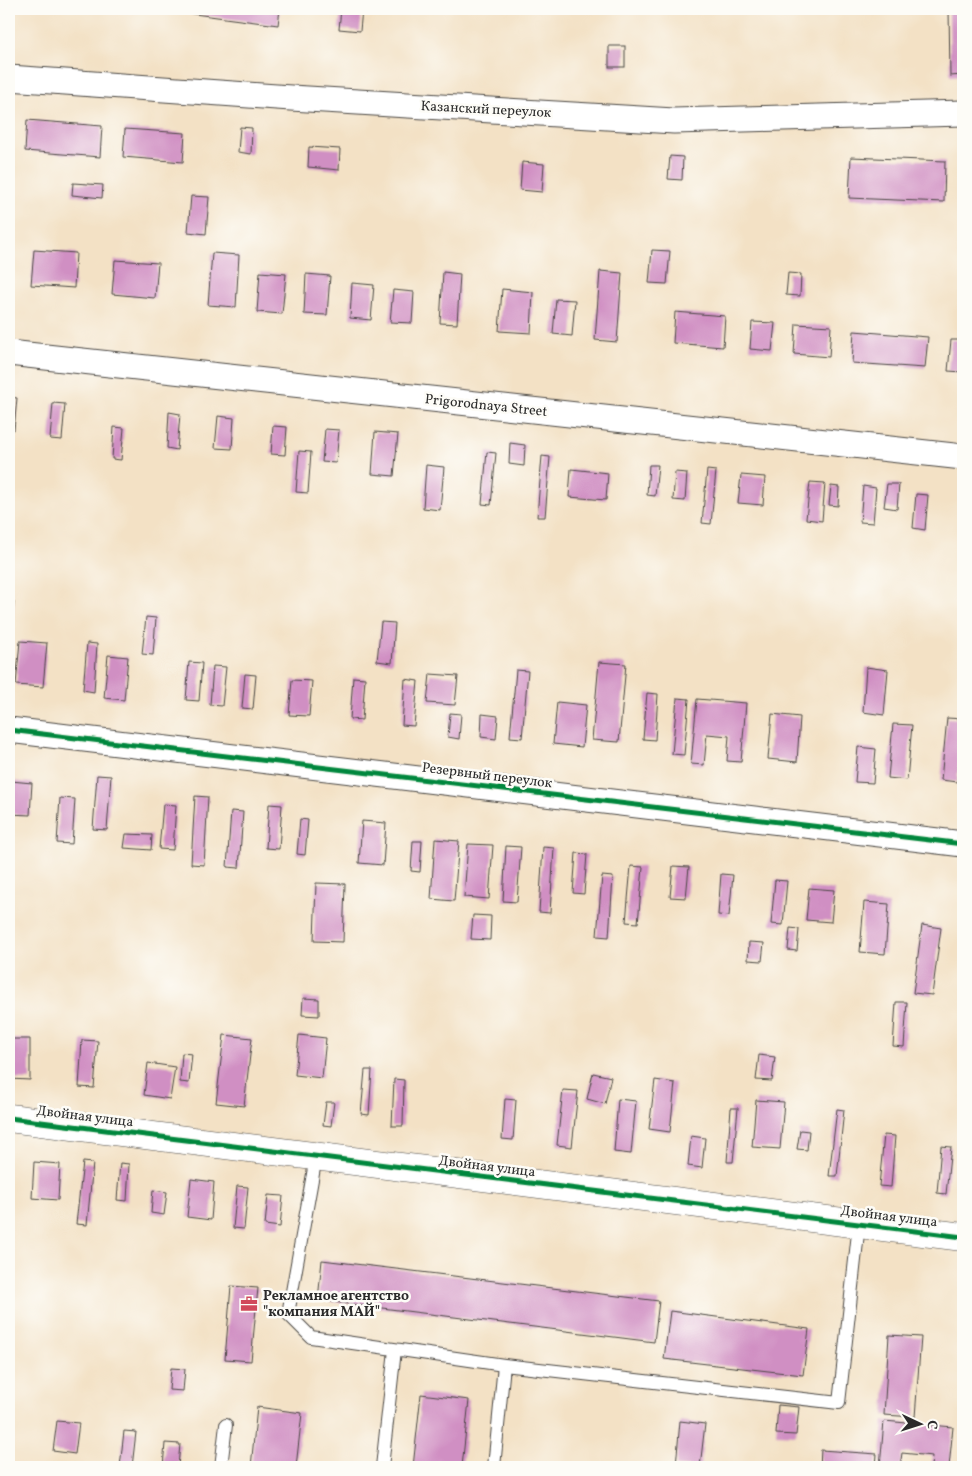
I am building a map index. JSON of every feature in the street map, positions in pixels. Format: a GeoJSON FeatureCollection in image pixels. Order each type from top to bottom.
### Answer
{"type":"FeatureCollection","features":[{"type":"Feature","properties":{"kind":"street","name":"Казанский переулок"},"geometry":{"type":"LineString","coordinates":[[9,78],[291,98],[674,121],[963,113]]}},
{"type":"Feature","properties":{"kind":"street","name":"Prigorodnaya Street"},"geometry":{"type":"LineString","coordinates":[[9,353],[963,457]]}},
{"type":"Feature","properties":{"kind":"street","name":"Резервный переулок"},"geometry":{"type":"LineString","coordinates":[[9,730],[963,844]]}},
{"type":"Feature","properties":{"kind":"street","name":"Двойная улица"},"geometry":{"type":"LineString","coordinates":[[9,1118],[963,1237]]}},
{"type":"Feature","properties":{"kind":"lane"},"geometry":{"type":"LineString","coordinates":[[316,1157],[288,1314],[311,1337],[504,1365],[839,1402],[859,1224]]}},
{"type":"Feature","properties":{"kind":"lane"},"geometry":{"type":"LineString","coordinates":[[382,1467],[395,1350]]}},
{"type":"Feature","properties":{"kind":"lane"},"geometry":{"type":"LineString","coordinates":[[494,1467],[504,1365]]}},
{"type":"Feature","properties":{"kind":"lane"},"geometry":{"type":"LineString","coordinates":[[221,1467],[226,1425]]}},
{"type":"Feature","properties":{"kind":"building"},"geometry":{"type":"Polygon","coordinates":[[[156,9],[280,9],[278,25],[156,9]]]}},
{"type":"Feature","properties":{"kind":"building"},"geometry":{"type":"Polygon","coordinates":[[[341,9],[362,9],[360,31],[339,29],[341,9]]]}},
{"type":"Feature","properties":{"kind":"building"},"geometry":{"type":"Polygon","coordinates":[[[949,9],[963,9],[963,75],[950,76],[949,9]]]}},
{"type":"Feature","properties":{"kind":"building"},"geometry":{"type":"Polygon","coordinates":[[[609,46],[625,46],[625,67],[609,67],[609,46]]]}},
{"type":"Feature","properties":{"kind":"building"},"geometry":{"type":"Polygon","coordinates":[[[27,120],[102,126],[100,157],[25,151],[27,120]]]}},
{"type":"Feature","properties":{"kind":"building"},"geometry":{"type":"Polygon","coordinates":[[[240,127],[252,128],[251,154],[238,152],[240,127]]]}},
{"type":"Feature","properties":{"kind":"building"},"geometry":{"type":"Polygon","coordinates":[[[125,129],[185,133],[183,162],[123,157],[125,129]]]}},
{"type":"Feature","properties":{"kind":"building"},"geometry":{"type":"Polygon","coordinates":[[[309,147],[340,149],[339,170],[308,167],[309,147]]]}},
{"type":"Feature","properties":{"kind":"building"},"geometry":{"type":"Polygon","coordinates":[[[670,156],[683,157],[682,180],[668,179],[670,156]]]}},
{"type":"Feature","properties":{"kind":"building"},"geometry":{"type":"Polygon","coordinates":[[[851,157],[945,161],[944,202],[849,198],[851,157]]]}},
{"type":"Feature","properties":{"kind":"building"},"geometry":{"type":"Polygon","coordinates":[[[522,162],[544,164],[542,192],[520,190],[522,162]]]}},
{"type":"Feature","properties":{"kind":"building"},"geometry":{"type":"Polygon","coordinates":[[[73,183],[103,185],[102,198],[72,195],[73,183]]]}},
{"type":"Feature","properties":{"kind":"building"},"geometry":{"type":"Polygon","coordinates":[[[191,196],[209,197],[206,234],[188,232],[191,196]]]}},
{"type":"Feature","properties":{"kind":"building"},"geometry":{"type":"Polygon","coordinates":[[[34,250],[76,253],[74,288],[31,285],[34,250]]]}},
{"type":"Feature","properties":{"kind":"building"},"geometry":{"type":"Polygon","coordinates":[[[652,250],[670,251],[667,284],[649,283],[652,250]]]}},
{"type":"Feature","properties":{"kind":"building"},"geometry":{"type":"Polygon","coordinates":[[[212,253],[239,255],[236,307],[208,305],[212,253]]]}},
{"type":"Feature","properties":{"kind":"building"},"geometry":{"type":"Polygon","coordinates":[[[115,260],[158,263],[155,298],[112,294],[115,260]]]}},
{"type":"Feature","properties":{"kind":"building"},"geometry":{"type":"Polygon","coordinates":[[[600,271],[622,273],[617,342],[595,340],[600,271]]]}},
{"type":"Feature","properties":{"kind":"building"},"geometry":{"type":"Polygon","coordinates":[[[260,272],[286,274],[282,314],[257,312],[260,272]]]}},
{"type":"Feature","properties":{"kind":"building"},"geometry":{"type":"Polygon","coordinates":[[[443,272],[460,274],[457,324],[440,323],[443,272]]]}},
{"type":"Feature","properties":{"kind":"building"},"geometry":{"type":"Polygon","coordinates":[[[788,273],[801,274],[800,296],[786,295],[788,273]]]}},
{"type":"Feature","properties":{"kind":"building"},"geometry":{"type":"Polygon","coordinates":[[[306,274],[330,276],[327,315],[304,314],[306,274]]]}},
{"type":"Feature","properties":{"kind":"building"},"geometry":{"type":"Polygon","coordinates":[[[352,283],[374,285],[371,320],[350,318],[352,283]]]}},
{"type":"Feature","properties":{"kind":"building"},"geometry":{"type":"Polygon","coordinates":[[[502,289],[533,292],[531,333],[499,331],[502,289]]]}},
{"type":"Feature","properties":{"kind":"building"},"geometry":{"type":"Polygon","coordinates":[[[393,290],[414,292],[412,323],[390,322],[393,290]]]}},
{"type":"Feature","properties":{"kind":"building"},"geometry":{"type":"Polygon","coordinates":[[[556,299],[575,300],[572,336],[553,334],[556,299]]]}},
{"type":"Feature","properties":{"kind":"building"},"geometry":{"type":"Polygon","coordinates":[[[675,312],[725,316],[723,347],[673,343],[675,312]]]}},
{"type":"Feature","properties":{"kind":"building"},"geometry":{"type":"Polygon","coordinates":[[[752,322],[775,323],[772,351],[750,349],[752,322]]]}},
{"type":"Feature","properties":{"kind":"building"},"geometry":{"type":"Polygon","coordinates":[[[796,324],[831,326],[829,357],[794,354],[796,324]]]}},
{"type":"Feature","properties":{"kind":"building"},"geometry":{"type":"Polygon","coordinates":[[[854,331],[928,337],[925,368],[852,363],[854,331]]]}},
{"type":"Feature","properties":{"kind":"building"},"geometry":{"type":"Polygon","coordinates":[[[951,340],[963,340],[963,372],[948,371],[951,340]]]}},
{"type":"Feature","properties":{"kind":"building"},"geometry":{"type":"Polygon","coordinates":[[[9,397],[17,398],[14,430],[9,430],[9,397]]]}},
{"type":"Feature","properties":{"kind":"building"},"geometry":{"type":"Polygon","coordinates":[[[53,403],[65,404],[62,440],[50,439],[53,403]]]}},
{"type":"Feature","properties":{"kind":"building"},"geometry":{"type":"Polygon","coordinates":[[[169,412],[180,414],[177,450],[167,448],[169,412]]]}},
{"type":"Feature","properties":{"kind":"building"},"geometry":{"type":"Polygon","coordinates":[[[218,416],[234,418],[232,449],[215,448],[218,416]]]}},
{"type":"Feature","properties":{"kind":"building"},"geometry":{"type":"Polygon","coordinates":[[[273,426],[287,427],[285,455],[271,454],[273,426]]]}},
{"type":"Feature","properties":{"kind":"building"},"geometry":{"type":"Polygon","coordinates":[[[114,427],[124,428],[121,460],[112,459],[114,427]]]}},
{"type":"Feature","properties":{"kind":"building"},"geometry":{"type":"Polygon","coordinates":[[[325,429],[339,430],[336,463],[322,462],[325,429]]]}},
{"type":"Feature","properties":{"kind":"building"},"geometry":{"type":"Polygon","coordinates":[[[375,432],[398,434],[394,476],[372,474],[375,432]]]}},
{"type":"Feature","properties":{"kind":"building"},"geometry":{"type":"Polygon","coordinates":[[[510,443],[525,445],[524,466],[509,464],[510,443]]]}},
{"type":"Feature","properties":{"kind":"building"},"geometry":{"type":"Polygon","coordinates":[[[299,451],[311,452],[308,493],[296,492],[299,451]]]}},
{"type":"Feature","properties":{"kind":"building"},"geometry":{"type":"Polygon","coordinates":[[[487,452],[496,453],[491,505],[482,504],[487,452]]]}},
{"type":"Feature","properties":{"kind":"building"},"geometry":{"type":"Polygon","coordinates":[[[542,456],[550,457],[545,517],[537,517],[542,456]]]}},
{"type":"Feature","properties":{"kind":"building"},"geometry":{"type":"Polygon","coordinates":[[[426,465],[444,467],[440,510],[423,508],[426,465]]]}},
{"type":"Feature","properties":{"kind":"building"},"geometry":{"type":"Polygon","coordinates":[[[649,465],[658,465],[655,496],[647,495],[649,465]]]}},
{"type":"Feature","properties":{"kind":"building"},"geometry":{"type":"Polygon","coordinates":[[[571,469],[608,473],[606,500],[569,497],[571,469]]]}},
{"type":"Feature","properties":{"kind":"building"},"geometry":{"type":"Polygon","coordinates":[[[707,470],[716,471],[711,524],[702,523],[707,470]]]}},
{"type":"Feature","properties":{"kind":"building"},"geometry":{"type":"Polygon","coordinates":[[[675,472],[687,473],[685,501],[673,500],[675,472]]]}},
{"type":"Feature","properties":{"kind":"building"},"geometry":{"type":"Polygon","coordinates":[[[741,475],[765,477],[763,505],[738,503],[741,475]]]}},
{"type":"Feature","properties":{"kind":"building"},"geometry":{"type":"Polygon","coordinates":[[[810,482],[825,483],[822,521],[806,519],[810,482]]]}},
{"type":"Feature","properties":{"kind":"building"},"geometry":{"type":"Polygon","coordinates":[[[887,484],[899,484],[897,509],[884,507],[887,484]]]}},
{"type":"Feature","properties":{"kind":"building"},"geometry":{"type":"Polygon","coordinates":[[[831,486],[839,487],[838,506],[829,505],[831,486]]]}},
{"type":"Feature","properties":{"kind":"building"},"geometry":{"type":"Polygon","coordinates":[[[863,486],[876,488],[873,523],[860,522],[863,486]]]}},
{"type":"Feature","properties":{"kind":"building"},"geometry":{"type":"Polygon","coordinates":[[[916,494],[928,495],[925,530],[913,528],[916,494]]]}},
{"type":"Feature","properties":{"kind":"building"},"geometry":{"type":"Polygon","coordinates":[[[9,601],[14,601],[12,635],[9,634],[9,601]]]}},
{"type":"Feature","properties":{"kind":"building"},"geometry":{"type":"Polygon","coordinates":[[[146,617],[156,618],[153,655],[142,654],[146,617]]]}},
{"type":"Feature","properties":{"kind":"building"},"geometry":{"type":"Polygon","coordinates":[[[381,622],[395,623],[392,663],[377,661],[381,622]]]}},
{"type":"Feature","properties":{"kind":"building"},"geometry":{"type":"Polygon","coordinates":[[[20,641],[47,643],[43,687],[16,685],[20,641]]]}},
{"type":"Feature","properties":{"kind":"building"},"geometry":{"type":"Polygon","coordinates":[[[87,643],[97,644],[94,692],[83,690],[87,643]]]}},
{"type":"Feature","properties":{"kind":"building"},"geometry":{"type":"Polygon","coordinates":[[[108,655],[128,657],[124,700],[104,698],[108,655]]]}},
{"type":"Feature","properties":{"kind":"building"},"geometry":{"type":"Polygon","coordinates":[[[189,662],[202,663],[199,701],[186,700],[189,662]]]}},
{"type":"Feature","properties":{"kind":"building"},"geometry":{"type":"Polygon","coordinates":[[[599,662],[626,664],[619,742],[592,740],[599,662]]]}},
{"type":"Feature","properties":{"kind":"building"},"geometry":{"type":"Polygon","coordinates":[[[213,666],[226,667],[222,706],[210,705],[213,666]]]}},
{"type":"Feature","properties":{"kind":"building"},"geometry":{"type":"Polygon","coordinates":[[[866,667],[888,670],[884,715],[863,712],[866,667]]]}},
{"type":"Feature","properties":{"kind":"building"},"geometry":{"type":"Polygon","coordinates":[[[516,670],[528,671],[522,738],[510,737],[516,670]]]}},
{"type":"Feature","properties":{"kind":"building"},"geometry":{"type":"Polygon","coordinates":[[[245,674],[256,675],[253,709],[242,708],[245,674]]]}},
{"type":"Feature","properties":{"kind":"building"},"geometry":{"type":"Polygon","coordinates":[[[430,674],[458,676],[455,705],[427,703],[430,674]]]}},
{"type":"Feature","properties":{"kind":"building"},"geometry":{"type":"Polygon","coordinates":[[[353,677],[365,678],[362,720],[350,719],[353,677]]]}},
{"type":"Feature","properties":{"kind":"building"},"geometry":{"type":"Polygon","coordinates":[[[405,679],[418,681],[414,726],[402,725],[405,679]]]}},
{"type":"Feature","properties":{"kind":"building"},"geometry":{"type":"Polygon","coordinates":[[[292,680],[312,681],[309,716],[289,715],[292,680]]]}},
{"type":"Feature","properties":{"kind":"building"},"geometry":{"type":"Polygon","coordinates":[[[647,693],[658,694],[655,740],[643,739],[647,693]]]}},
{"type":"Feature","properties":{"kind":"building"},"geometry":{"type":"Polygon","coordinates":[[[677,698],[689,699],[684,755],[672,754],[677,698]]]}},
{"type":"Feature","properties":{"kind":"building"},"geometry":{"type":"Polygon","coordinates":[[[697,699],[746,703],[741,762],[727,761],[729,736],[707,734],[704,765],[691,764],[697,699]]]}},
{"type":"Feature","properties":{"kind":"building"},"geometry":{"type":"Polygon","coordinates":[[[557,702],[586,705],[582,747],[553,744],[557,702]]]}},
{"type":"Feature","properties":{"kind":"building"},"geometry":{"type":"Polygon","coordinates":[[[450,713],[461,714],[459,739],[448,737],[450,713]]]}},
{"type":"Feature","properties":{"kind":"building"},"geometry":{"type":"Polygon","coordinates":[[[482,714],[498,716],[496,739],[481,737],[482,714]]]}},
{"type":"Feature","properties":{"kind":"building"},"geometry":{"type":"Polygon","coordinates":[[[772,714],[800,717],[797,762],[768,759],[772,714]]]}},
{"type":"Feature","properties":{"kind":"building"},"geometry":{"type":"Polygon","coordinates":[[[947,718],[963,719],[957,782],[941,780],[947,718]]]}},
{"type":"Feature","properties":{"kind":"building"},"geometry":{"type":"Polygon","coordinates":[[[893,724],[912,725],[907,780],[888,778],[893,724]]]}},
{"type":"Feature","properties":{"kind":"building"},"geometry":{"type":"Polygon","coordinates":[[[858,747],[876,749],[873,783],[855,782],[858,747]]]}},
{"type":"Feature","properties":{"kind":"building"},"geometry":{"type":"Polygon","coordinates":[[[97,775],[111,776],[107,830],[93,829],[97,775]]]}},
{"type":"Feature","properties":{"kind":"building"},"geometry":{"type":"Polygon","coordinates":[[[11,781],[32,783],[30,815],[9,814],[11,781]]]}},
{"type":"Feature","properties":{"kind":"building"},"geometry":{"type":"Polygon","coordinates":[[[195,796],[208,797],[204,865],[191,864],[195,796]]]}},
{"type":"Feature","properties":{"kind":"building"},"geometry":{"type":"Polygon","coordinates":[[[60,798],[75,799],[72,844],[57,843],[60,798]]]}},
{"type":"Feature","properties":{"kind":"building"},"geometry":{"type":"Polygon","coordinates":[[[163,804],[176,805],[173,850],[159,849],[163,804]]]}},
{"type":"Feature","properties":{"kind":"building"},"geometry":{"type":"Polygon","coordinates":[[[269,804],[282,805],[279,849],[266,848],[269,804]]]}},
{"type":"Feature","properties":{"kind":"building"},"geometry":{"type":"Polygon","coordinates":[[[231,811],[243,812],[239,868],[227,867],[231,811]]]}},
{"type":"Feature","properties":{"kind":"building"},"geometry":{"type":"Polygon","coordinates":[[[300,819],[308,820],[305,855],[297,854],[300,819]]]}},
{"type":"Feature","properties":{"kind":"building"},"geometry":{"type":"Polygon","coordinates":[[[362,821],[386,823],[383,865],[359,863],[362,821]]]}},
{"type":"Feature","properties":{"kind":"building"},"geometry":{"type":"Polygon","coordinates":[[[126,834],[152,835],[151,850],[124,848],[126,834]]]}},
{"type":"Feature","properties":{"kind":"building"},"geometry":{"type":"Polygon","coordinates":[[[435,839],[459,841],[454,901],[431,899],[435,839]]]}},
{"type":"Feature","properties":{"kind":"building"},"geometry":{"type":"Polygon","coordinates":[[[413,841],[422,841],[420,872],[411,871],[413,841]]]}},
{"type":"Feature","properties":{"kind":"building"},"geometry":{"type":"Polygon","coordinates":[[[468,844],[493,845],[489,899],[464,897],[468,844]]]}},
{"type":"Feature","properties":{"kind":"building"},"geometry":{"type":"Polygon","coordinates":[[[506,846],[521,847],[517,902],[503,901],[506,846]]]}},
{"type":"Feature","properties":{"kind":"building"},"geometry":{"type":"Polygon","coordinates":[[[543,847],[554,848],[550,913],[539,912],[543,847]]]}},
{"type":"Feature","properties":{"kind":"building"},"geometry":{"type":"Polygon","coordinates":[[[576,853],[587,854],[584,894],[573,893],[576,853]]]}},
{"type":"Feature","properties":{"kind":"building"},"geometry":{"type":"Polygon","coordinates":[[[631,866],[643,867],[638,923],[626,922],[631,866]]]}},
{"type":"Feature","properties":{"kind":"building"},"geometry":{"type":"Polygon","coordinates":[[[673,866],[689,867],[686,898],[670,897],[673,866]]]}},
{"type":"Feature","properties":{"kind":"building"},"geometry":{"type":"Polygon","coordinates":[[[721,874],[733,875],[729,916],[718,915],[721,874]]]}},
{"type":"Feature","properties":{"kind":"building"},"geometry":{"type":"Polygon","coordinates":[[[602,876],[613,877],[609,937],[597,936],[602,876]]]}},
{"type":"Feature","properties":{"kind":"building"},"geometry":{"type":"Polygon","coordinates":[[[775,880],[787,881],[783,925],[771,924],[775,880]]]}},
{"type":"Feature","properties":{"kind":"building"},"geometry":{"type":"Polygon","coordinates":[[[316,883],[345,884],[343,942],[314,941],[316,883]]]}},
{"type":"Feature","properties":{"kind":"building"},"geometry":{"type":"Polygon","coordinates":[[[809,888],[834,890],[831,922],[806,920],[809,888]]]}},
{"type":"Feature","properties":{"kind":"building"},"geometry":{"type":"Polygon","coordinates":[[[864,902],[889,904],[885,954],[860,952],[864,902]]]}},
{"type":"Feature","properties":{"kind":"building"},"geometry":{"type":"Polygon","coordinates":[[[473,915],[491,916],[490,940],[471,939],[473,915]]]}},
{"type":"Feature","properties":{"kind":"building"},"geometry":{"type":"Polygon","coordinates":[[[922,925],[941,928],[932,995],[913,993],[922,925]]]}},
{"type":"Feature","properties":{"kind":"building"},"geometry":{"type":"Polygon","coordinates":[[[790,928],[799,929],[797,951],[788,950],[790,928]]]}},
{"type":"Feature","properties":{"kind":"building"},"geometry":{"type":"Polygon","coordinates":[[[749,942],[764,943],[762,961],[748,960],[749,942]]]}},
{"type":"Feature","properties":{"kind":"building"},"geometry":{"type":"Polygon","coordinates":[[[303,998],[319,999],[319,1016],[302,1015],[303,998]]]}},
{"type":"Feature","properties":{"kind":"building"},"geometry":{"type":"Polygon","coordinates":[[[896,1002],[907,1002],[904,1047],[893,1046],[896,1002]]]}},
{"type":"Feature","properties":{"kind":"building"},"geometry":{"type":"Polygon","coordinates":[[[224,1035],[252,1038],[244,1106],[216,1103],[224,1035]]]}},
{"type":"Feature","properties":{"kind":"building"},"geometry":{"type":"Polygon","coordinates":[[[299,1035],[326,1038],[322,1078],[295,1075],[299,1035]]]}},
{"type":"Feature","properties":{"kind":"building"},"geometry":{"type":"Polygon","coordinates":[[[9,1039],[30,1039],[30,1080],[9,1079],[9,1039]]]}},
{"type":"Feature","properties":{"kind":"building"},"geometry":{"type":"Polygon","coordinates":[[[82,1040],[98,1041],[94,1088],[79,1087],[82,1040]]]}},
{"type":"Feature","properties":{"kind":"building"},"geometry":{"type":"Polygon","coordinates":[[[182,1053],[192,1054],[189,1083],[180,1082],[182,1053]]]}},
{"type":"Feature","properties":{"kind":"building"},"geometry":{"type":"Polygon","coordinates":[[[759,1055],[775,1057],[772,1081],[756,1080],[759,1055]]]}},
{"type":"Feature","properties":{"kind":"building"},"geometry":{"type":"Polygon","coordinates":[[[148,1063],[175,1067],[170,1099],[144,1095],[148,1063]]]}},
{"type":"Feature","properties":{"kind":"building"},"geometry":{"type":"Polygon","coordinates":[[[365,1070],[372,1070],[369,1115],[361,1114],[365,1070]]]}},
{"type":"Feature","properties":{"kind":"building"},"geometry":{"type":"Polygon","coordinates":[[[593,1073],[611,1077],[605,1104],[587,1099],[593,1073]]]}},
{"type":"Feature","properties":{"kind":"building"},"geometry":{"type":"Polygon","coordinates":[[[394,1079],[404,1080],[403,1126],[392,1126],[394,1079]]]}},
{"type":"Feature","properties":{"kind":"building"},"geometry":{"type":"Polygon","coordinates":[[[655,1080],[675,1083],[670,1132],[649,1129],[655,1080]]]}},
{"type":"Feature","properties":{"kind":"building"},"geometry":{"type":"Polygon","coordinates":[[[563,1090],[578,1091],[572,1147],[557,1145],[563,1090]]]}},
{"type":"Feature","properties":{"kind":"building"},"geometry":{"type":"Polygon","coordinates":[[[505,1099],[516,1100],[513,1140],[502,1139],[505,1099]]]}},
{"type":"Feature","properties":{"kind":"building"},"geometry":{"type":"Polygon","coordinates":[[[618,1099],[636,1101],[631,1154],[614,1152],[618,1099]]]}},
{"type":"Feature","properties":{"kind":"building"},"geometry":{"type":"Polygon","coordinates":[[[756,1100],[784,1102],[780,1149],[752,1147],[756,1100]]]}},
{"type":"Feature","properties":{"kind":"building"},"geometry":{"type":"Polygon","coordinates":[[[326,1102],[334,1102],[331,1126],[323,1125],[326,1102]]]}},
{"type":"Feature","properties":{"kind":"building"},"geometry":{"type":"Polygon","coordinates":[[[731,1108],[738,1108],[733,1162],[727,1162],[731,1108]]]}},
{"type":"Feature","properties":{"kind":"building"},"geometry":{"type":"Polygon","coordinates":[[[837,1109],[844,1110],[837,1176],[829,1176],[837,1109]]]}},
{"type":"Feature","properties":{"kind":"building"},"geometry":{"type":"Polygon","coordinates":[[[800,1130],[809,1131],[807,1150],[797,1149],[800,1130]]]}},
{"type":"Feature","properties":{"kind":"building"},"geometry":{"type":"Polygon","coordinates":[[[884,1135],[895,1136],[891,1187],[879,1186],[884,1135]]]}},
{"type":"Feature","properties":{"kind":"building"},"geometry":{"type":"Polygon","coordinates":[[[691,1136],[705,1138],[702,1168],[688,1166],[691,1136]]]}},
{"type":"Feature","properties":{"kind":"building"},"geometry":{"type":"Polygon","coordinates":[[[941,1146],[951,1147],[946,1194],[937,1193],[941,1146]]]}},
{"type":"Feature","properties":{"kind":"building"},"geometry":{"type":"Polygon","coordinates":[[[34,1162],[60,1164],[58,1200],[32,1198],[34,1162]]]}},
{"type":"Feature","properties":{"kind":"building"},"geometry":{"type":"Polygon","coordinates":[[[83,1162],[93,1163],[87,1225],[76,1224],[83,1162]]]}},
{"type":"Feature","properties":{"kind":"building"},"geometry":{"type":"Polygon","coordinates":[[[120,1163],[129,1164],[127,1201],[117,1200],[120,1163]]]}},
{"type":"Feature","properties":{"kind":"building"},"geometry":{"type":"Polygon","coordinates":[[[191,1179],[214,1182],[211,1220],[187,1217],[191,1179]]]}},
{"type":"Feature","properties":{"kind":"building"},"geometry":{"type":"Polygon","coordinates":[[[237,1186],[248,1187],[244,1229],[233,1228],[237,1186]]]}},
{"type":"Feature","properties":{"kind":"building"},"geometry":{"type":"Polygon","coordinates":[[[153,1190],[167,1192],[164,1215],[151,1213],[153,1190]]]}},
{"type":"Feature","properties":{"kind":"building"},"geometry":{"type":"Polygon","coordinates":[[[268,1195],[283,1196],[280,1227],[265,1225],[268,1195]]]}},
{"type":"Feature","properties":{"kind":"building"},"geometry":{"type":"Polygon","coordinates":[[[322,1260],[659,1301],[654,1342],[318,1300],[322,1260]]]}},
{"type":"Feature","properties":{"kind":"building"},"geometry":{"type":"Polygon","coordinates":[[[231,1286],[258,1288],[251,1361],[225,1359],[231,1286]]]}},
{"type":"Feature","properties":{"kind":"building"},"geometry":{"type":"Polygon","coordinates":[[[670,1311],[809,1329],[803,1375],[664,1359],[670,1311]]]}},
{"type":"Feature","properties":{"kind":"building"},"geometry":{"type":"Polygon","coordinates":[[[889,1335],[921,1337],[915,1417],[884,1415],[889,1335]]]}},
{"type":"Feature","properties":{"kind":"building"},"geometry":{"type":"Polygon","coordinates":[[[171,1368],[185,1369],[183,1391],[169,1390],[171,1368]]]}},
{"type":"Feature","properties":{"kind":"building"},"geometry":{"type":"Polygon","coordinates":[[[421,1394],[469,1400],[462,1467],[413,1467],[421,1394]]]}},
{"type":"Feature","properties":{"kind":"building"},"geometry":{"type":"Polygon","coordinates":[[[778,1405],[799,1407],[796,1435],[776,1434],[778,1405]]]}},
{"type":"Feature","properties":{"kind":"building"},"geometry":{"type":"Polygon","coordinates":[[[257,1407],[302,1413],[296,1467],[251,1467],[257,1407]]]}},
{"type":"Feature","properties":{"kind":"building"},"geometry":{"type":"Polygon","coordinates":[[[57,1421],[79,1423],[75,1454],[53,1451],[57,1421]]]}},
{"type":"Feature","properties":{"kind":"building"},"geometry":{"type":"Polygon","coordinates":[[[680,1421],[705,1424],[700,1467],[676,1466],[680,1421]]]}},
{"type":"Feature","properties":{"kind":"building"},"geometry":{"type":"Polygon","coordinates":[[[884,1421],[953,1427],[949,1467],[931,1467],[932,1456],[902,1453],[900,1467],[880,1467],[884,1421]]]}},
{"type":"Feature","properties":{"kind":"building"},"geometry":{"type":"Polygon","coordinates":[[[124,1431],[136,1432],[132,1467],[120,1467],[124,1431]]]}},
{"type":"Feature","properties":{"kind":"building"},"geometry":{"type":"Polygon","coordinates":[[[165,1443],[180,1444],[178,1467],[163,1467],[165,1443]]]}},
{"type":"Feature","properties":{"kind":"building"},"geometry":{"type":"Polygon","coordinates":[[[821,1450],[877,1454],[876,1467],[820,1467],[821,1450]]]}},
{"type":"Feature","properties":{"kind":"cycle path"},"geometry":{"type":"LineString","coordinates":[[9,730],[963,844]]}},
{"type":"Feature","properties":{"kind":"cycle path"},"geometry":{"type":"LineString","coordinates":[[9,1118],[963,1237]]}},
{"type":"Feature","properties":{"kind":"place","name":"Рекламное агентство \"компания МАЙ\""},"geometry":{"type":"Point","coordinates":[249,1304]}}]}
